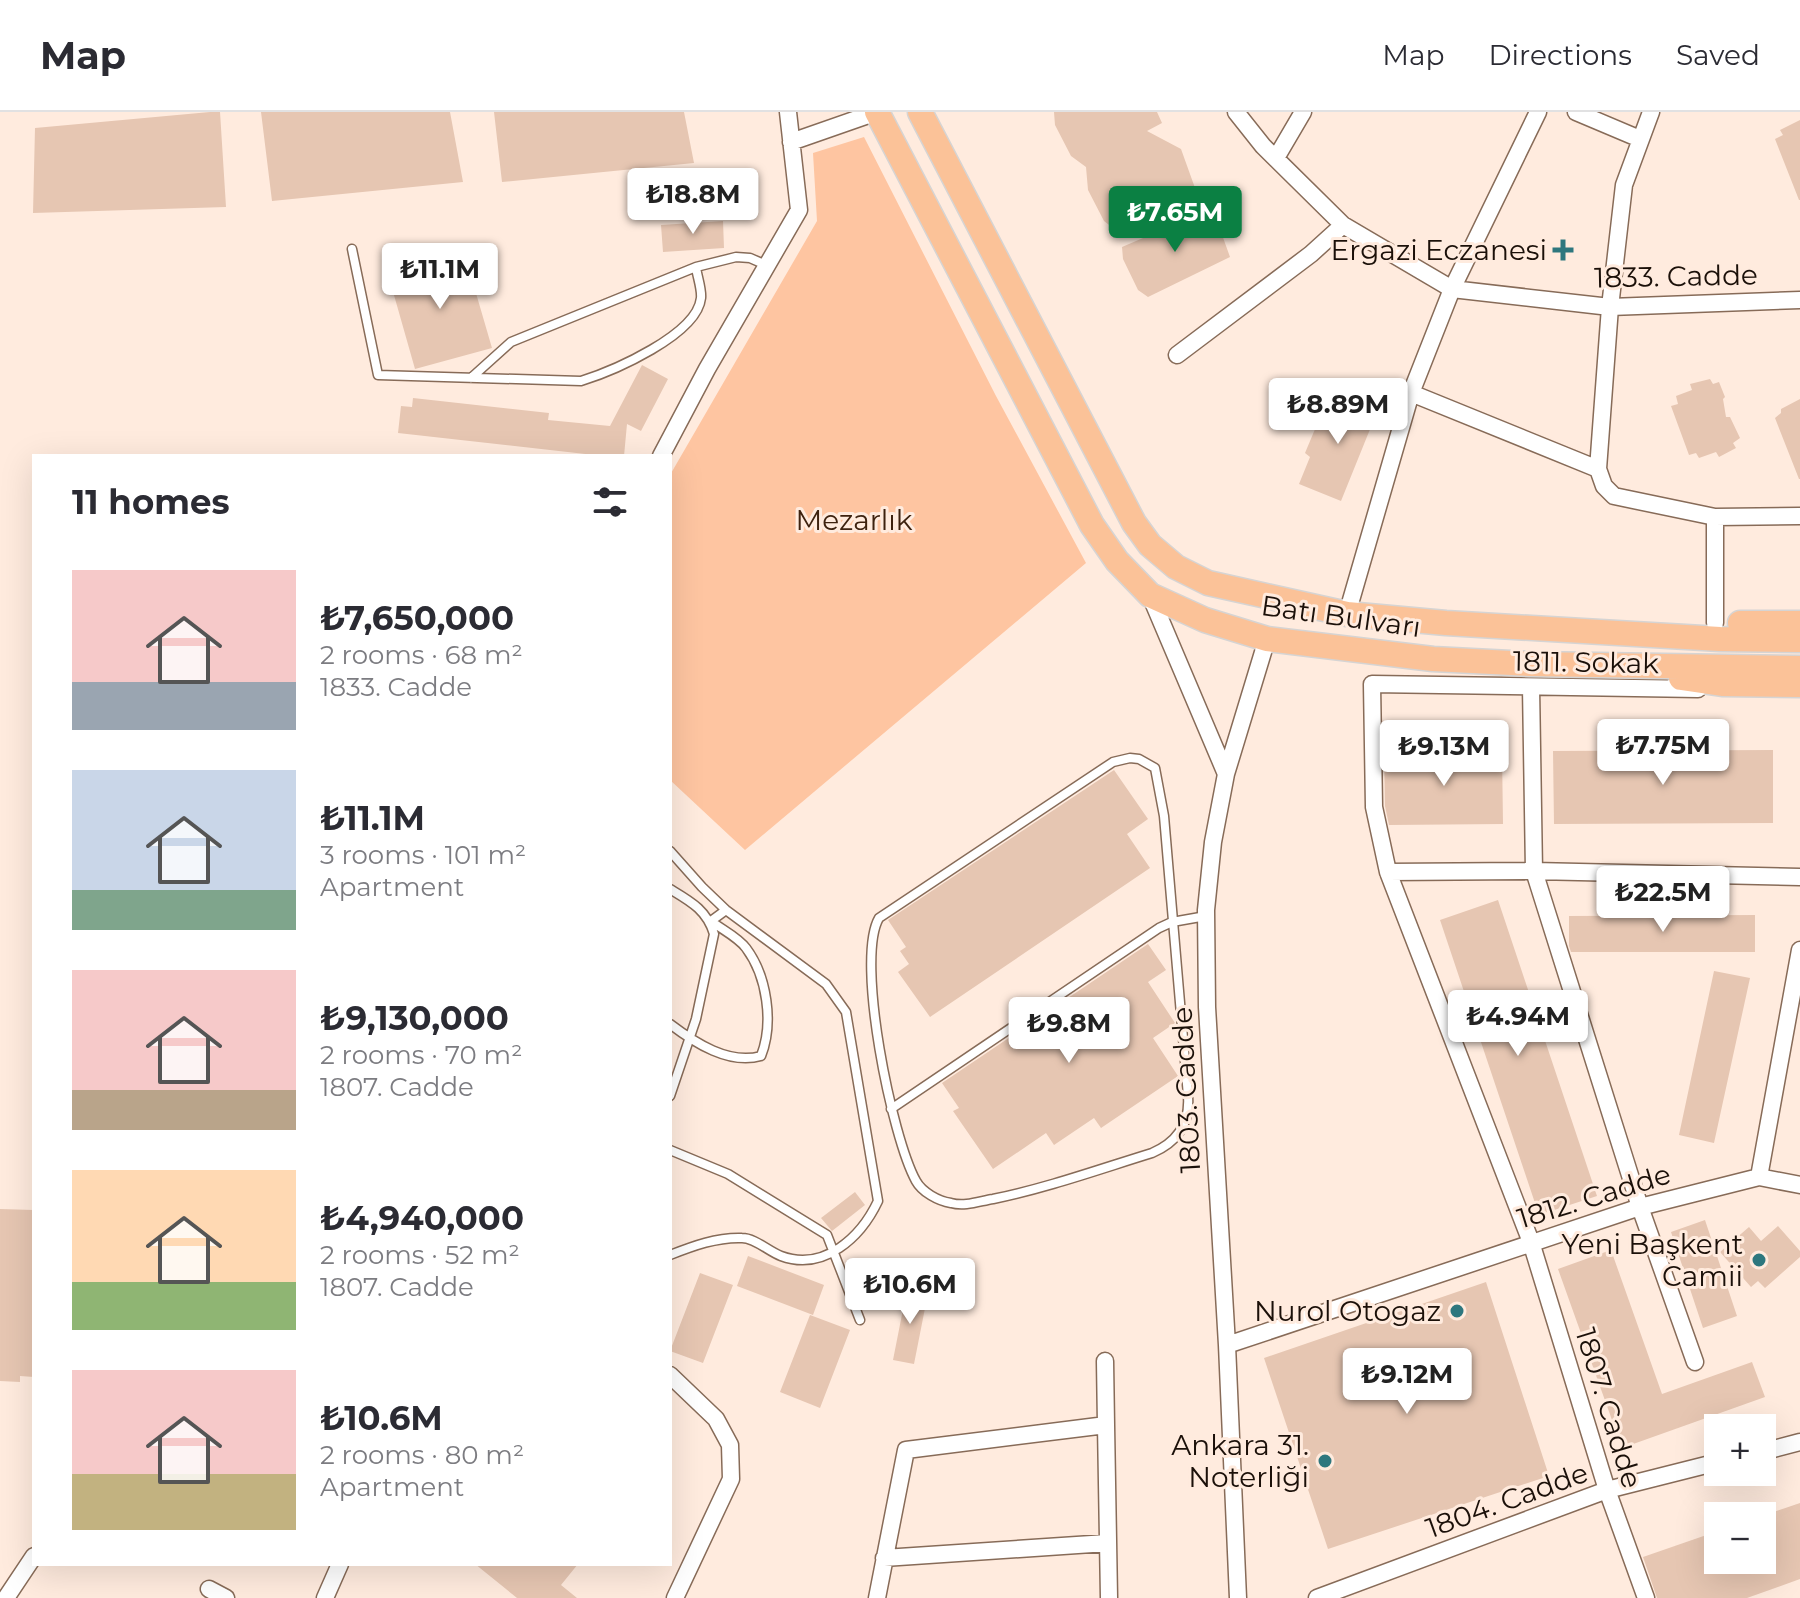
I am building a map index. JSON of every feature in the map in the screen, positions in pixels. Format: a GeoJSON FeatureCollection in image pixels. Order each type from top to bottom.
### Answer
{"type":"FeatureCollection","features":[{"type":"Feature","properties":{"kind":"main road","name":"Batı Bulvarı"},"geometry":{"type":"LineString","coordinates":[[877,112],[1092,525],[1117,561],[1150,595],[1205,620],[1267,639],[1433,659],[1800,668]]}},
{"type":"Feature","properties":{"kind":"main road","name":"Batı Bulvarı"},"geometry":{"type":"LineString","coordinates":[[920,112],[1122,501],[1150,545],[1176,567],[1208,583],[1347,614],[1446,623],[1659,633],[1718,631],[1800,640]]}},
{"type":"Feature","properties":{"kind":"main road"},"geometry":{"type":"LineString","coordinates":[[1718,631],[1800,623]]}},
{"type":"Feature","properties":{"kind":"main road"},"geometry":{"type":"LineString","coordinates":[[1634,666],[1642,673],[1722,684],[1800,688]]}},
{"type":"Feature","properties":{"kind":"street"},"geometry":{"type":"LineString","coordinates":[[662,454],[707,369],[799,210],[788,112]]}},
{"type":"Feature","properties":{"kind":"street"},"geometry":{"type":"LineString","coordinates":[[791,142],[877,112]]}},
{"type":"Feature","properties":{"kind":"street","name":"1833. Cadde"},"geometry":{"type":"LineString","coordinates":[[1236,112],[1276,158],[1343,225],[1452,289],[1610,307],[1800,300]]}},
{"type":"Feature","properties":{"kind":"street"},"geometry":{"type":"LineString","coordinates":[[1276,158],[1303,112]]}},
{"type":"Feature","properties":{"kind":"street"},"geometry":{"type":"LineString","coordinates":[[1347,614],[1411,393],[1452,289],[1538,112]]}},
{"type":"Feature","properties":{"kind":"street"},"geometry":{"type":"LineString","coordinates":[[1576,112],[1640,139]]}},
{"type":"Feature","properties":{"kind":"street"},"geometry":{"type":"LineString","coordinates":[[1651,112],[1624,185],[1610,307],[1598,469],[1604,486],[1614,496],[1715,517],[1800,516]]}},
{"type":"Feature","properties":{"kind":"street"},"geometry":{"type":"LineString","coordinates":[[1177,355],[1311,254],[1343,225]]}},
{"type":"Feature","properties":{"kind":"street"},"geometry":{"type":"LineString","coordinates":[[1411,393],[1598,469]]}},
{"type":"Feature","properties":{"kind":"street"},"geometry":{"type":"LineString","coordinates":[[1715,517],[1718,631]]}},
{"type":"Feature","properties":{"kind":"street"},"geometry":{"type":"LineString","coordinates":[[1150,595],[1226,774]]}},
{"type":"Feature","properties":{"kind":"street","name":"1803. Cadde"},"geometry":{"type":"LineString","coordinates":[[1238,1598],[1207,1007],[1206,916],[1213,842],[1226,774],[1267,639]]}},
{"type":"Feature","properties":{"kind":"street","name":"1811. Sokak"},"geometry":{"type":"LineString","coordinates":[[1372,684],[1800,688]]}},
{"type":"Feature","properties":{"kind":"street","name":"1807. Cadde"},"geometry":{"type":"LineString","coordinates":[[1372,684],[1374,807],[1388,872],[1531,1242],[1607,1490],[1646,1598]]}},
{"type":"Feature","properties":{"kind":"street"},"geometry":{"type":"LineString","coordinates":[[1531,687],[1534,871],[1640,1207],[1695,1362]]}},
{"type":"Feature","properties":{"kind":"street"},"geometry":{"type":"LineString","coordinates":[[1388,872],[1534,871],[1800,877]]}},
{"type":"Feature","properties":{"kind":"street"},"geometry":{"type":"LineString","coordinates":[[1800,950],[1759,1177],[1800,1185]]}},
{"type":"Feature","properties":{"kind":"street","name":"1812. Cadde"},"geometry":{"type":"LineString","coordinates":[[1227,1345],[1640,1207],[1759,1177]]}},
{"type":"Feature","properties":{"kind":"street"},"geometry":{"type":"LineString","coordinates":[[1105,1361],[1109,1598]]}},
{"type":"Feature","properties":{"kind":"street"},"geometry":{"type":"LineString","coordinates":[[672,1377],[716,1419],[730,1445],[731,1468],[731,1479],[675,1598]]}},
{"type":"Feature","properties":{"kind":"street"},"geometry":{"type":"LineString","coordinates":[[877,1598],[906,1450],[1106,1425]]}},
{"type":"Feature","properties":{"kind":"street"},"geometry":{"type":"LineString","coordinates":[[1776,1448],[1800,1442]]}},
{"type":"Feature","properties":{"kind":"street","name":"1804. Cadde"},"geometry":{"type":"LineString","coordinates":[[1317,1598],[1607,1490],[1704,1466]]}},
{"type":"Feature","properties":{"kind":"street"},"geometry":{"type":"LineString","coordinates":[[884,1558],[1107,1543]]}},
{"type":"Feature","properties":{"kind":"street"},"geometry":{"type":"LineString","coordinates":[[6,1598],[32,1559]]}},
{"type":"Feature","properties":{"kind":"street"},"geometry":{"type":"LineString","coordinates":[[325,1598],[339,1566]]}},
{"type":"Feature","properties":{"kind":"street"},"geometry":{"type":"LineString","coordinates":[[209,1589],[226,1598]]}},
{"type":"Feature","properties":{"kind":"lane"},"geometry":{"type":"LineString","coordinates":[[352,249],[378,375],[581,381],[612,371],[653,349],[692,319],[701,299],[696,267]]}},
{"type":"Feature","properties":{"kind":"lane"},"geometry":{"type":"LineString","coordinates":[[470,378],[511,342],[696,267],[736,257],[750,258],[766,265]]}},
{"type":"Feature","properties":{"kind":"lane"},"geometry":{"type":"LineString","coordinates":[[1139,759],[1155,768],[1164,816],[1172,922],[1189,1106],[1183,1127],[1171,1143],[1162,1149],[1020,1193],[961,1205],[929,1194],[916,1181],[891,1109],[882,1065],[873,989],[872,939],[879,918],[1113,762],[1139,759]]}},
{"type":"Feature","properties":{"kind":"lane"},"geometry":{"type":"LineString","coordinates":[[672,853],[726,910],[826,984],[846,1012],[878,1201],[871,1217],[835,1253],[811,1260],[783,1257],[745,1237],[703,1242],[672,1254]]}},
{"type":"Feature","properties":{"kind":"lane"},"geometry":{"type":"LineString","coordinates":[[672,890],[696,904],[711,921],[745,946],[760,976],[767,1009],[768,1039],[761,1056],[747,1060],[712,1051],[672,1026]]}},
{"type":"Feature","properties":{"kind":"lane"},"geometry":{"type":"LineString","coordinates":[[711,921],[726,910]]}},
{"type":"Feature","properties":{"kind":"lane"},"geometry":{"type":"LineString","coordinates":[[891,1109],[1159,928],[1172,922],[1206,916]]}},
{"type":"Feature","properties":{"kind":"lane"},"geometry":{"type":"LineString","coordinates":[[672,1090],[696,1019],[714,934],[711,921]]}},
{"type":"Feature","properties":{"kind":"lane"},"geometry":{"type":"LineString","coordinates":[[672,1151],[728,1174],[827,1235],[860,1320]]}},
{"type":"Feature","properties":{"kind":"green space","name":"Mezarlık"},"geometry":{"type":"Polygon","coordinates":[[[864,137],[996,396],[1086,563],[745,850],[672,782],[672,472],[817,221],[813,153],[864,137]]]}},
{"type":"Feature","properties":{"kind":"building"},"geometry":{"type":"Polygon","coordinates":[[[220,112],[226,207],[33,213],[35,128],[220,112]]]}},
{"type":"Feature","properties":{"kind":"building"},"geometry":{"type":"Polygon","coordinates":[[[261,112],[450,112],[463,182],[272,201],[261,112]]]}},
{"type":"Feature","properties":{"kind":"building"},"geometry":{"type":"Polygon","coordinates":[[[494,112],[684,112],[694,163],[502,182],[494,112]]]}},
{"type":"Feature","properties":{"kind":"building"},"geometry":{"type":"Polygon","coordinates":[[[1054,112],[1157,112],[1162,123],[1147,131],[1181,149],[1195,188],[1113,228],[1104,221],[1088,190],[1086,167],[1071,156],[1055,125],[1054,112]]]}},
{"type":"Feature","properties":{"kind":"building"},"geometry":{"type":"Polygon","coordinates":[[[1800,120],[1799,200],[1775,139],[1783,135],[1780,130],[1800,120]]]}},
{"type":"Feature","properties":{"kind":"building"},"geometry":{"type":"Polygon","coordinates":[[[1204,212],[1216,218],[1230,257],[1148,297],[1138,290],[1123,259],[1122,247],[1204,212]]]}},
{"type":"Feature","properties":{"kind":"building"},"geometry":{"type":"Polygon","coordinates":[[[723,221],[724,248],[663,252],[661,225],[723,221]]]}},
{"type":"Feature","properties":{"kind":"building"},"geometry":{"type":"Polygon","coordinates":[[[464,252],[492,348],[415,369],[388,274],[464,252]]]}},
{"type":"Feature","properties":{"kind":"building"},"geometry":{"type":"Polygon","coordinates":[[[642,365],[668,379],[641,431],[627,424],[624,454],[585,454],[398,433],[401,406],[412,407],[413,398],[549,413],[548,420],[610,426],[642,365]]]}},
{"type":"Feature","properties":{"kind":"building"},"geometry":{"type":"Polygon","coordinates":[[[1710,379],[1713,384],[1719,382],[1725,397],[1726,417],[1730,417],[1740,438],[1733,443],[1736,448],[1719,457],[1716,452],[1699,458],[1696,453],[1689,455],[1671,406],[1678,404],[1676,396],[1692,390],[1690,384],[1710,379]]]}},
{"type":"Feature","properties":{"kind":"building"},"geometry":{"type":"Polygon","coordinates":[[[1338,391],[1379,407],[1341,501],[1299,484],[1310,457],[1305,453],[1318,422],[1324,426],[1338,391]]]}},
{"type":"Feature","properties":{"kind":"building"},"geometry":{"type":"Polygon","coordinates":[[[1800,399],[1799,479],[1775,418],[1781,409],[1800,399]]]}},
{"type":"Feature","properties":{"kind":"building"},"geometry":{"type":"Polygon","coordinates":[[[1773,750],[1773,823],[1554,824],[1553,751],[1773,750]]]}},
{"type":"Feature","properties":{"kind":"building"},"geometry":{"type":"Polygon","coordinates":[[[1384,752],[1502,752],[1503,824],[1389,825],[1385,806],[1384,752]]]}},
{"type":"Feature","properties":{"kind":"building"},"geometry":{"type":"Polygon","coordinates":[[[1114,770],[1148,819],[1127,834],[1150,868],[930,1017],[898,972],[909,964],[900,951],[906,947],[888,920],[1114,770]]]}},
{"type":"Feature","properties":{"kind":"building"},"geometry":{"type":"Polygon","coordinates":[[[1498,900],[1597,1196],[1539,1215],[1440,920],[1498,900]]]}},
{"type":"Feature","properties":{"kind":"building"},"geometry":{"type":"Polygon","coordinates":[[[1755,915],[1755,952],[1571,952],[1569,946],[1569,916],[1755,915]]]}},
{"type":"Feature","properties":{"kind":"building"},"geometry":{"type":"Polygon","coordinates":[[[1148,944],[1166,970],[1148,982],[1175,1023],[1153,1038],[1178,1076],[1101,1128],[1094,1118],[1054,1145],[1046,1133],[993,1169],[953,1111],[959,1108],[942,1083],[1148,944]]]}},
{"type":"Feature","properties":{"kind":"building"},"geometry":{"type":"Polygon","coordinates":[[[1714,971],[1750,978],[1714,1143],[1679,1135],[1714,971]]]}},
{"type":"Feature","properties":{"kind":"building"},"geometry":{"type":"Polygon","coordinates":[[[855,1192],[865,1205],[832,1231],[821,1218],[855,1192]]]}},
{"type":"Feature","properties":{"kind":"building"},"geometry":{"type":"Polygon","coordinates":[[[0,1209],[32,1210],[32,1377],[20,1376],[20,1382],[0,1381],[0,1209]]]}},
{"type":"Feature","properties":{"kind":"building"},"geometry":{"type":"Polygon","coordinates":[[[1705,1220],[1737,1316],[1703,1328],[1671,1232],[1705,1220]]]}},
{"type":"Feature","properties":{"kind":"building","name":"Yeni Başkent Camii"},"geometry":{"type":"Polygon","coordinates":[[[1778,1226],[1800,1251],[1800,1257],[1765,1288],[1758,1281],[1751,1287],[1720,1252],[1749,1227],[1761,1241],[1778,1226]]]}},
{"type":"Feature","properties":{"kind":"building"},"geometry":{"type":"Polygon","coordinates":[[[1611,1250],[1662,1394],[1752,1362],[1765,1397],[1717,1414],[1704,1414],[1704,1419],[1622,1448],[1558,1269],[1611,1250]]]}},
{"type":"Feature","properties":{"kind":"building"},"geometry":{"type":"Polygon","coordinates":[[[748,1256],[824,1285],[813,1315],[737,1286],[748,1256]]]}},
{"type":"Feature","properties":{"kind":"building"},"geometry":{"type":"Polygon","coordinates":[[[700,1273],[733,1285],[703,1363],[672,1352],[700,1273]]]}},
{"type":"Feature","properties":{"kind":"building"},"geometry":{"type":"Polygon","coordinates":[[[1486,1282],[1549,1476],[1328,1549],[1264,1358],[1486,1282]]]}},
{"type":"Feature","properties":{"kind":"building"},"geometry":{"type":"Polygon","coordinates":[[[907,1289],[928,1293],[914,1364],[893,1360],[907,1289]]]}},
{"type":"Feature","properties":{"kind":"building"},"geometry":{"type":"Polygon","coordinates":[[[810,1315],[850,1330],[820,1408],[780,1392],[810,1315]]]}},
{"type":"Feature","properties":{"kind":"building"},"geometry":{"type":"Polygon","coordinates":[[[1800,1503],[1800,1579],[1747,1598],[1657,1598],[1643,1557],[1704,1536],[1704,1574],[1776,1574],[1776,1511],[1800,1503]]]}},
{"type":"Feature","properties":{"kind":"building"},"geometry":{"type":"Polygon","coordinates":[[[477,1566],[576,1566],[561,1585],[577,1598],[517,1598],[477,1566]]]}},
{"type":"Feature","properties":{"kind":"place","name":"Ergazi Eczanesi"},"geometry":{"type":"Point","coordinates":[1563,250]}},
{"type":"Feature","properties":{"kind":"place","name":"Yeni Başkent Camii"},"geometry":{"type":"Point","coordinates":[1759,1260]}},
{"type":"Feature","properties":{"kind":"place","name":"Nurol Otogaz"},"geometry":{"type":"Point","coordinates":[1457,1311]}},
{"type":"Feature","properties":{"kind":"place","name":"Ankara 31. Noterliği"},"geometry":{"type":"Point","coordinates":[1325,1461]}}]}
